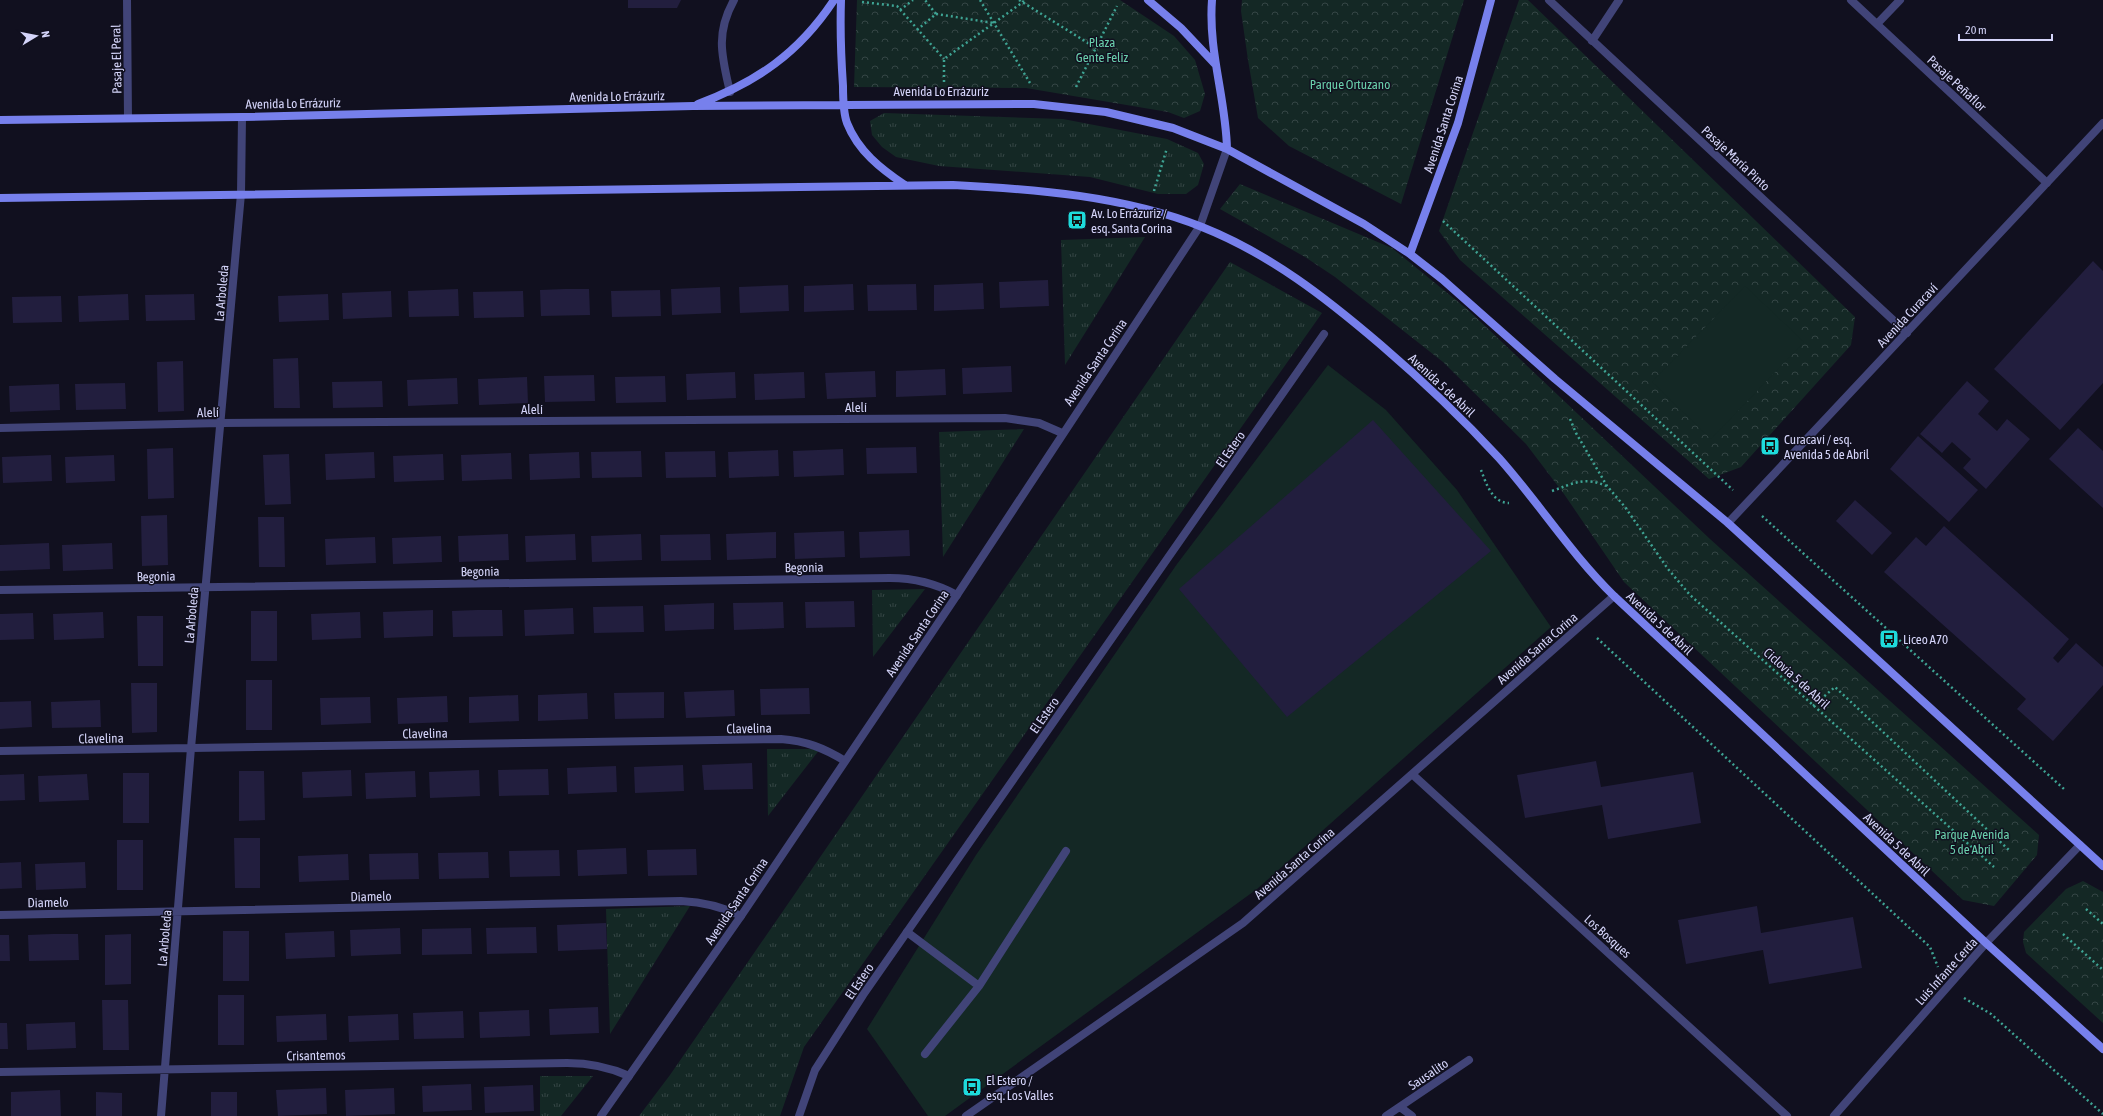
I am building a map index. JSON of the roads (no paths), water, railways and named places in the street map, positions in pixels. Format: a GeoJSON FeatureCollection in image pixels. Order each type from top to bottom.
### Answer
{"type":"FeatureCollection","features":[{"type":"Feature","properties":{"kind":"main road"},"geometry":{"type":"LineString","coordinates":[[693,106],[730,92],[789,54],[808,34],[834,0]]}},
{"type":"Feature","properties":{"kind":"main road"},"geometry":{"type":"LineString","coordinates":[[841,0],[844,104],[847,122],[856,139],[868,156],[884,172],[906,185]]}},
{"type":"Feature","properties":{"kind":"main road"},"geometry":{"type":"LineString","coordinates":[[1148,0],[1181,28],[1216,64]]}},
{"type":"Feature","properties":{"kind":"main road"},"geometry":{"type":"LineString","coordinates":[[1212,0],[1212,33],[1224,108],[1227,149],[1350,216],[1410,254],[1442,279],[1555,379],[1728,523],[2103,866]]}},
{"type":"Feature","properties":{"kind":"main road","name":"Avenida Santa Corina"},"geometry":{"type":"LineString","coordinates":[[1410,254],[1458,123],[1491,0]]}},
{"type":"Feature","properties":{"kind":"main road","name":"Avenida Lo Errázuriz"},"geometry":{"type":"LineString","coordinates":[[0,120],[242,117],[693,106],[1034,104],[1106,112],[1173,128],[1227,149]]}},
{"type":"Feature","properties":{"kind":"main road"},"geometry":{"type":"LineString","coordinates":[[0,198],[906,185],[992,187],[1088,198],[1148,210],[1200,226]]}},
{"type":"Feature","properties":{"kind":"main road","name":"Avenida 5 de Abril"},"geometry":{"type":"LineString","coordinates":[[1200,226],[1238,242],[1294,276],[1339,309],[1439,396],[1504,465],[1590,574],[1986,943],[2103,1049]]}},
{"type":"Feature","properties":{"kind":"street","name":"Pasaje El Peral"},"geometry":{"type":"LineString","coordinates":[[127,0],[128,118]]}},
{"type":"Feature","properties":{"kind":"street"},"geometry":{"type":"LineString","coordinates":[[730,92],[721,55],[721,41],[723,24],[734,0]]}},
{"type":"Feature","properties":{"kind":"street","name":"Pasaje María Pinto"},"geometry":{"type":"LineString","coordinates":[[1548,0],[1907,332]]}},
{"type":"Feature","properties":{"kind":"street"},"geometry":{"type":"LineString","coordinates":[[1592,41],[1619,0]]}},
{"type":"Feature","properties":{"kind":"street","name":"Pasaje Peñaflor"},"geometry":{"type":"LineString","coordinates":[[1851,0],[2046,183]]}},
{"type":"Feature","properties":{"kind":"street"},"geometry":{"type":"LineString","coordinates":[[1877,24],[1900,0]]}},
{"type":"Feature","properties":{"kind":"street","name":"La Arboleda"},"geometry":{"type":"LineString","coordinates":[[161,1116],[179,912],[191,748],[241,194],[242,117]]}},
{"type":"Feature","properties":{"kind":"street","name":"Avenida Curacaví"},"geometry":{"type":"LineString","coordinates":[[1728,523],[2103,122]]}},
{"type":"Feature","properties":{"kind":"street","name":"Avenida Santa Corina"},"geometry":{"type":"LineString","coordinates":[[601,1116],[741,916],[956,595],[1200,226],[1227,149]]}},
{"type":"Feature","properties":{"kind":"street","name":"El Estero"},"geometry":{"type":"LineString","coordinates":[[799,1116],[815,1070],[907,932],[1324,334]]}},
{"type":"Feature","properties":{"kind":"street","name":"Alelí"},"geometry":{"type":"LineString","coordinates":[[0,428],[221,423],[1006,418],[1023,419],[1039,423],[1062,433]]}},
{"type":"Feature","properties":{"kind":"street","name":"Begonia"},"geometry":{"type":"LineString","coordinates":[[0,590],[909,578],[927,582],[956,595]]}},
{"type":"Feature","properties":{"kind":"street","name":"Avenida Santa Corina"},"geometry":{"type":"LineString","coordinates":[[966,1116],[1244,923],[1614,596]]}},
{"type":"Feature","properties":{"kind":"street","name":"Clavelina"},"geometry":{"type":"LineString","coordinates":[[0,751],[781,739],[816,745],[845,761]]}},
{"type":"Feature","properties":{"kind":"street","name":"Los Bosques"},"geometry":{"type":"LineString","coordinates":[[1412,774],[1787,1116]]}},
{"type":"Feature","properties":{"kind":"street","name":"Luis Infante Cerda"},"geometry":{"type":"LineString","coordinates":[[1834,1116],[1986,943],[2080,845]]}},
{"type":"Feature","properties":{"kind":"street"},"geometry":{"type":"LineString","coordinates":[[925,1054],[979,986],[1066,851]]}},
{"type":"Feature","properties":{"kind":"street","name":"Diamelo"},"geometry":{"type":"LineString","coordinates":[[0,915],[698,901],[716,905],[741,916]]}},
{"type":"Feature","properties":{"kind":"street"},"geometry":{"type":"LineString","coordinates":[[907,932],[979,986]]}},
{"type":"Feature","properties":{"kind":"street","name":"Sausalito"},"geometry":{"type":"LineString","coordinates":[[1386,1116],[1469,1060]]}},
{"type":"Feature","properties":{"kind":"street","name":"Crisantemos"},"geometry":{"type":"LineString","coordinates":[[0,1072],[580,1063],[605,1066],[629,1076]]}},
{"type":"Feature","properties":{"kind":"street"},"geometry":{"type":"LineString","coordinates":[[1400,1107],[1412,1116]]}},
{"type":"Feature","properties":{"kind":"place","name":"Av. Lo Errázuriz / esq. Santa Corina"},"geometry":{"type":"Point","coordinates":[1077,220]}},
{"type":"Feature","properties":{"kind":"place","name":"Curacaví / esq. Avenida 5 de Abril"},"geometry":{"type":"Point","coordinates":[1770,446]}},
{"type":"Feature","properties":{"kind":"place","name":"Liceo A70"},"geometry":{"type":"Point","coordinates":[1889,639]}},
{"type":"Feature","properties":{"kind":"place","name":"El Estero / esq. Los Valles"},"geometry":{"type":"Point","coordinates":[972,1087]}},
{"type":"Feature","properties":{"kind":"park label","name":"Plaza Gente Feliz"},"geometry":{"type":"Point","coordinates":[1102,50]}},
{"type":"Feature","properties":{"kind":"park label","name":"Parque Ortuzano"},"geometry":{"type":"Point","coordinates":[1350,84]}},
{"type":"Feature","properties":{"kind":"park label","name":"Parque Avenida 5 de Abril"},"geometry":{"type":"Point","coordinates":[1972,842]}}]}
